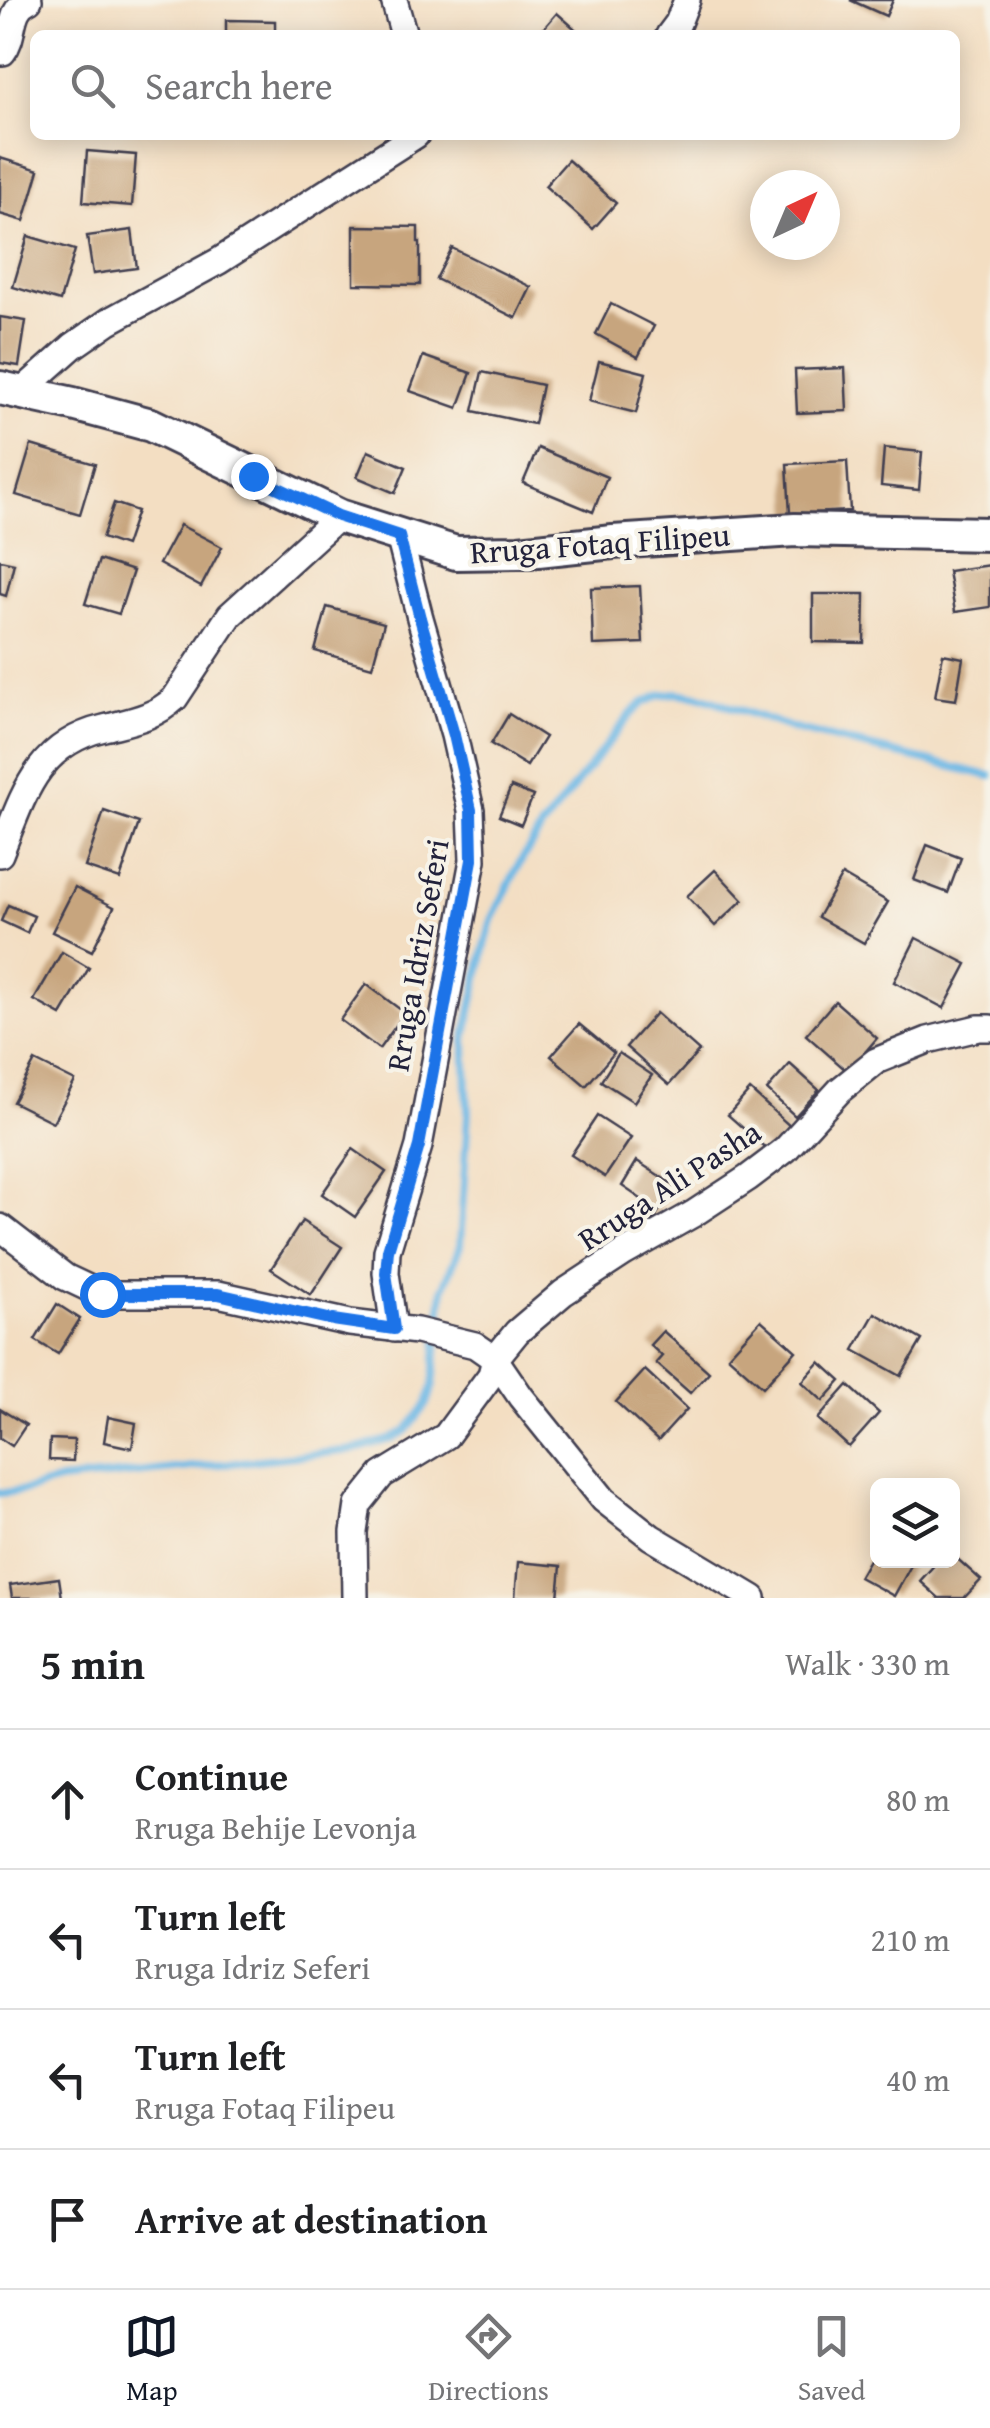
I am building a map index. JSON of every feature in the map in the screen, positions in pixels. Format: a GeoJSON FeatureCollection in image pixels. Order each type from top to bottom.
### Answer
{"type":"FeatureCollection","features":[{"type":"Feature","properties":{"kind":"main road","name":"Rruga Fotaq Filipeu"},"geometry":{"type":"LineString","coordinates":[[10,390],[150,426],[338,516],[456,553],[519,552],[795,530],[990,534]]}},
{"type":"Feature","properties":{"kind":"street"},"geometry":{"type":"LineString","coordinates":[[0,52],[10,42],[16,10],[29,0]]}},
{"type":"Feature","properties":{"kind":"street"},"geometry":{"type":"LineString","coordinates":[[394,0],[403,30]]}},
{"type":"Feature","properties":{"kind":"street"},"geometry":{"type":"LineString","coordinates":[[673,30],[687,0]]}},
{"type":"Feature","properties":{"kind":"street"},"geometry":{"type":"LineString","coordinates":[[10,390],[109,321],[219,261],[408,140]]}},
{"type":"Feature","properties":{"kind":"street"},"geometry":{"type":"LineString","coordinates":[[0,854],[27,787],[49,756],[74,736],[149,717],[164,708],[175,698],[230,615],[338,516]]}},
{"type":"Feature","properties":{"kind":"street","name":"Rruga Idriz Seferi"},"geometry":{"type":"LineString","coordinates":[[394,1329],[386,1273],[388,1250],[419,1146],[472,860],[471,810],[399,536]]}},
{"type":"Feature","properties":{"kind":"street","name":"Rruga Ali Pasha"},"geometry":{"type":"LineString","coordinates":[[356,1598],[354,1532],[358,1505],[382,1475],[446,1436],[490,1375],[485,1352],[624,1253],[748,1178],[785,1150],[840,1090],[876,1062],[928,1040],[990,1028]]}},
{"type":"Feature","properties":{"kind":"street"},"geometry":{"type":"LineString","coordinates":[[0,1227],[64,1277],[102,1294],[218,1294],[333,1320],[431,1334],[485,1352],[604,1500],[651,1537],[753,1598]]}},
{"type":"Feature","properties":{"kind":"building"},"geometry":{"type":"Polygon","coordinates":[[[850,0],[893,0],[886,16],[850,0]]]}},
{"type":"Feature","properties":{"kind":"building"},"geometry":{"type":"Polygon","coordinates":[[[557,13],[576,30],[542,30],[557,13]]]}},
{"type":"Feature","properties":{"kind":"building"},"geometry":{"type":"Polygon","coordinates":[[[226,20],[275,21],[275,30],[226,30],[226,20]]]}},
{"type":"Feature","properties":{"kind":"building"},"geometry":{"type":"Polygon","coordinates":[[[87,151],[136,155],[132,206],[83,202],[87,151]]]}},
{"type":"Feature","properties":{"kind":"building"},"geometry":{"type":"Polygon","coordinates":[[[0,158],[39,170],[24,221],[0,214],[0,158]]]}},
{"type":"Feature","properties":{"kind":"building"},"geometry":{"type":"Polygon","coordinates":[[[568,160],[616,203],[593,229],[545,186],[568,160]]]}},
{"type":"Feature","properties":{"kind":"building"},"geometry":{"type":"Polygon","coordinates":[[[354,226],[418,227],[420,285],[354,284],[354,226]]]}},
{"type":"Feature","properties":{"kind":"building"},"geometry":{"type":"Polygon","coordinates":[[[132,230],[137,268],[93,274],[87,236],[132,230]]]}},
{"type":"Feature","properties":{"kind":"building"},"geometry":{"type":"Polygon","coordinates":[[[28,236],[75,250],[60,301],[13,287],[28,236]]]}},
{"type":"Feature","properties":{"kind":"building"},"geometry":{"type":"Polygon","coordinates":[[[452,248],[531,287],[516,318],[436,279],[452,248]]]}},
{"type":"Feature","properties":{"kind":"building"},"geometry":{"type":"Polygon","coordinates":[[[611,304],[654,326],[638,357],[596,334],[611,304]]]}},
{"type":"Feature","properties":{"kind":"building"},"geometry":{"type":"Polygon","coordinates":[[[0,317],[26,321],[19,366],[0,363],[0,317]]]}},
{"type":"Feature","properties":{"kind":"building"},"geometry":{"type":"Polygon","coordinates":[[[423,356],[471,373],[458,408],[410,391],[423,356]]]}},
{"type":"Feature","properties":{"kind":"building"},"geometry":{"type":"Polygon","coordinates":[[[599,361],[646,373],[636,413],[589,401],[599,361]]]}},
{"type":"Feature","properties":{"kind":"building"},"geometry":{"type":"Polygon","coordinates":[[[845,368],[847,411],[797,413],[795,370],[845,368]]]}},
{"type":"Feature","properties":{"kind":"building"},"geometry":{"type":"Polygon","coordinates":[[[482,372],[542,385],[534,424],[473,411],[482,372]]]}},
{"type":"Feature","properties":{"kind":"building"},"geometry":{"type":"Polygon","coordinates":[[[31,445],[95,464],[80,514],[16,495],[31,445]]]}},
{"type":"Feature","properties":{"kind":"building"},"geometry":{"type":"Polygon","coordinates":[[[538,448],[607,477],[593,512],[523,483],[538,448]]]}},
{"type":"Feature","properties":{"kind":"building"},"geometry":{"type":"Polygon","coordinates":[[[884,448],[922,452],[919,490],[881,486],[884,448]]]}},
{"type":"Feature","properties":{"kind":"building"},"geometry":{"type":"Polygon","coordinates":[[[368,451],[406,467],[395,493],[357,477],[368,451]]]}},
{"type":"Feature","properties":{"kind":"building"},"geometry":{"type":"Polygon","coordinates":[[[847,461],[850,511],[790,514],[787,464],[847,461]]]}},
{"type":"Feature","properties":{"kind":"building"},"geometry":{"type":"Polygon","coordinates":[[[114,503],[137,511],[125,546],[102,538],[114,503]]]}},
{"type":"Feature","properties":{"kind":"building"},"geometry":{"type":"Polygon","coordinates":[[[180,525],[222,547],[201,587],[159,564],[180,525]]]}},
{"type":"Feature","properties":{"kind":"building"},"geometry":{"type":"Polygon","coordinates":[[[0,560],[14,563],[6,596],[0,594],[0,560]]]}},
{"type":"Feature","properties":{"kind":"building"},"geometry":{"type":"Polygon","coordinates":[[[99,560],[133,571],[119,614],[85,604],[99,560]]]}},
{"type":"Feature","properties":{"kind":"building"},"geometry":{"type":"Polygon","coordinates":[[[990,565],[990,607],[955,612],[948,571],[990,565]]]}},
{"type":"Feature","properties":{"kind":"building"},"geometry":{"type":"Polygon","coordinates":[[[640,586],[643,643],[593,645],[591,588],[640,586]]]}},
{"type":"Feature","properties":{"kind":"building"},"geometry":{"type":"Polygon","coordinates":[[[813,594],[865,594],[864,643],[813,642],[813,594]]]}},
{"type":"Feature","properties":{"kind":"building"},"geometry":{"type":"Polygon","coordinates":[[[327,607],[384,623],[372,667],[315,651],[327,607]]]}},
{"type":"Feature","properties":{"kind":"building"},"geometry":{"type":"Polygon","coordinates":[[[943,654],[963,658],[956,700],[935,697],[943,654]]]}},
{"type":"Feature","properties":{"kind":"building"},"geometry":{"type":"Polygon","coordinates":[[[509,714],[545,737],[527,766],[491,744],[509,714]]]}},
{"type":"Feature","properties":{"kind":"building"},"geometry":{"type":"Polygon","coordinates":[[[511,787],[533,796],[521,825],[499,816],[511,787]]]}},
{"type":"Feature","properties":{"kind":"building"},"geometry":{"type":"Polygon","coordinates":[[[104,811],[139,823],[120,879],[85,867],[104,811]]]}},
{"type":"Feature","properties":{"kind":"building"},"geometry":{"type":"Polygon","coordinates":[[[927,845],[961,858],[948,893],[914,880],[927,845]]]}},
{"type":"Feature","properties":{"kind":"building"},"geometry":{"type":"Polygon","coordinates":[[[715,870],[743,900],[715,926],[687,896],[715,870]]]}},
{"type":"Feature","properties":{"kind":"building"},"geometry":{"type":"Polygon","coordinates":[[[842,875],[888,902],[864,943],[818,917],[842,875]]]}},
{"type":"Feature","properties":{"kind":"building"},"geometry":{"type":"Polygon","coordinates":[[[75,887],[114,907],[92,951],[52,932],[75,887]]]}},
{"type":"Feature","properties":{"kind":"building"},"geometry":{"type":"Polygon","coordinates":[[[8,905],[34,916],[27,933],[1,921],[8,905]]]}},
{"type":"Feature","properties":{"kind":"building"},"geometry":{"type":"Polygon","coordinates":[[[916,938],[967,964],[944,1008],[894,982],[916,938]]]}},
{"type":"Feature","properties":{"kind":"building"},"geometry":{"type":"Polygon","coordinates":[[[62,952],[89,968],[61,1015],[34,1000],[62,952]]]}},
{"type":"Feature","properties":{"kind":"building"},"geometry":{"type":"Polygon","coordinates":[[[366,984],[405,1013],[379,1049],[340,1020],[366,984]]]}},
{"type":"Feature","properties":{"kind":"building"},"geometry":{"type":"Polygon","coordinates":[[[835,1001],[877,1038],[848,1072],[806,1035],[835,1001]]]}},
{"type":"Feature","properties":{"kind":"building"},"geometry":{"type":"Polygon","coordinates":[[[656,1013],[699,1051],[669,1085],[626,1047],[656,1013]]]}},
{"type":"Feature","properties":{"kind":"building"},"geometry":{"type":"Polygon","coordinates":[[[579,1024],[614,1053],[586,1086],[551,1056],[579,1024]]]}},
{"type":"Feature","properties":{"kind":"building"},"geometry":{"type":"Polygon","coordinates":[[[619,1053],[652,1075],[634,1102],[601,1081],[619,1053]]]}},
{"type":"Feature","properties":{"kind":"building"},"geometry":{"type":"Polygon","coordinates":[[[35,1061],[75,1081],[53,1122],[13,1102],[35,1061]]]}},
{"type":"Feature","properties":{"kind":"building"},"geometry":{"type":"Polygon","coordinates":[[[790,1064],[819,1090],[795,1116],[767,1090],[790,1064]]]}},
{"type":"Feature","properties":{"kind":"building"},"geometry":{"type":"Polygon","coordinates":[[[750,1090],[792,1128],[770,1152],[728,1115],[750,1090]]]}},
{"type":"Feature","properties":{"kind":"building"},"geometry":{"type":"Polygon","coordinates":[[[597,1116],[631,1138],[605,1177],[571,1155],[597,1116]]]}},
{"type":"Feature","properties":{"kind":"building"},"geometry":{"type":"Polygon","coordinates":[[[353,1149],[386,1172],[355,1217],[322,1194],[353,1149]]]}},
{"type":"Feature","properties":{"kind":"building"},"geometry":{"type":"Polygon","coordinates":[[[637,1161],[675,1186],[651,1223],[636,1213],[644,1201],[622,1186],[637,1161]]]}},
{"type":"Feature","properties":{"kind":"building"},"geometry":{"type":"Polygon","coordinates":[[[302,1221],[342,1247],[311,1295],[271,1269],[302,1221]]]}},
{"type":"Feature","properties":{"kind":"building"},"geometry":{"type":"Polygon","coordinates":[[[57,1304],[80,1319],[58,1354],[35,1340],[57,1304]]]}},
{"type":"Feature","properties":{"kind":"building"},"geometry":{"type":"Polygon","coordinates":[[[875,1313],[922,1340],[901,1376],[854,1350],[875,1313]]]}},
{"type":"Feature","properties":{"kind":"building"},"geometry":{"type":"Polygon","coordinates":[[[761,1320],[796,1351],[763,1387],[728,1356],[761,1320]]]}},
{"type":"Feature","properties":{"kind":"building"},"geometry":{"type":"Polygon","coordinates":[[[663,1331],[709,1372],[690,1393],[656,1363],[662,1356],[650,1345],[663,1331]]]}},
{"type":"Feature","properties":{"kind":"building"},"geometry":{"type":"Polygon","coordinates":[[[820,1362],[841,1381],[823,1401],[802,1382],[820,1362]]]}},
{"type":"Feature","properties":{"kind":"building"},"geometry":{"type":"Polygon","coordinates":[[[645,1370],[687,1409],[658,1441],[616,1402],[645,1370]]]}},
{"type":"Feature","properties":{"kind":"building"},"geometry":{"type":"Polygon","coordinates":[[[848,1385],[879,1413],[849,1447],[818,1419],[848,1385]]]}},
{"type":"Feature","properties":{"kind":"building"},"geometry":{"type":"Polygon","coordinates":[[[0,1409],[26,1425],[12,1446],[0,1438],[0,1409]]]}},
{"type":"Feature","properties":{"kind":"building"},"geometry":{"type":"Polygon","coordinates":[[[108,1417],[136,1423],[132,1448],[104,1442],[108,1417]]]}},
{"type":"Feature","properties":{"kind":"building"},"geometry":{"type":"Polygon","coordinates":[[[50,1439],[74,1440],[73,1461],[49,1460],[50,1439]]]}},
{"type":"Feature","properties":{"kind":"building"},"geometry":{"type":"Polygon","coordinates":[[[870,1558],[870,1568],[910,1568],[894,1596],[859,1577],[870,1558]]]}},
{"type":"Feature","properties":{"kind":"building"},"geometry":{"type":"Polygon","coordinates":[[[960,1561],[981,1580],[964,1598],[939,1598],[920,1581],[932,1568],[960,1568],[960,1561]]]}},
{"type":"Feature","properties":{"kind":"building"},"geometry":{"type":"Polygon","coordinates":[[[518,1562],[561,1566],[558,1598],[515,1598],[518,1562]]]}},
{"type":"Feature","properties":{"kind":"building"},"geometry":{"type":"Polygon","coordinates":[[[59,1578],[62,1598],[12,1598],[10,1585],[59,1578]]]}},
{"type":"Feature","properties":{"kind":"waterway"},"geometry":{"type":"LineString","coordinates":[[0,1493],[60,1481],[353,1450],[392,1439],[407,1430],[427,1404],[433,1386],[443,1289],[460,1246],[468,1112],[465,1040],[492,920],[541,829],[643,703],[675,693],[701,696],[794,729],[990,776]]}},
{"type":"Feature","properties":{"kind":"route"},"geometry":{"type":"LineString","coordinates":[[102,1294],[218,1294],[333,1320],[394,1329],[386,1273],[388,1250],[419,1146],[465,907],[472,860],[471,810],[399,536],[338,516],[253,476]]}}]}
